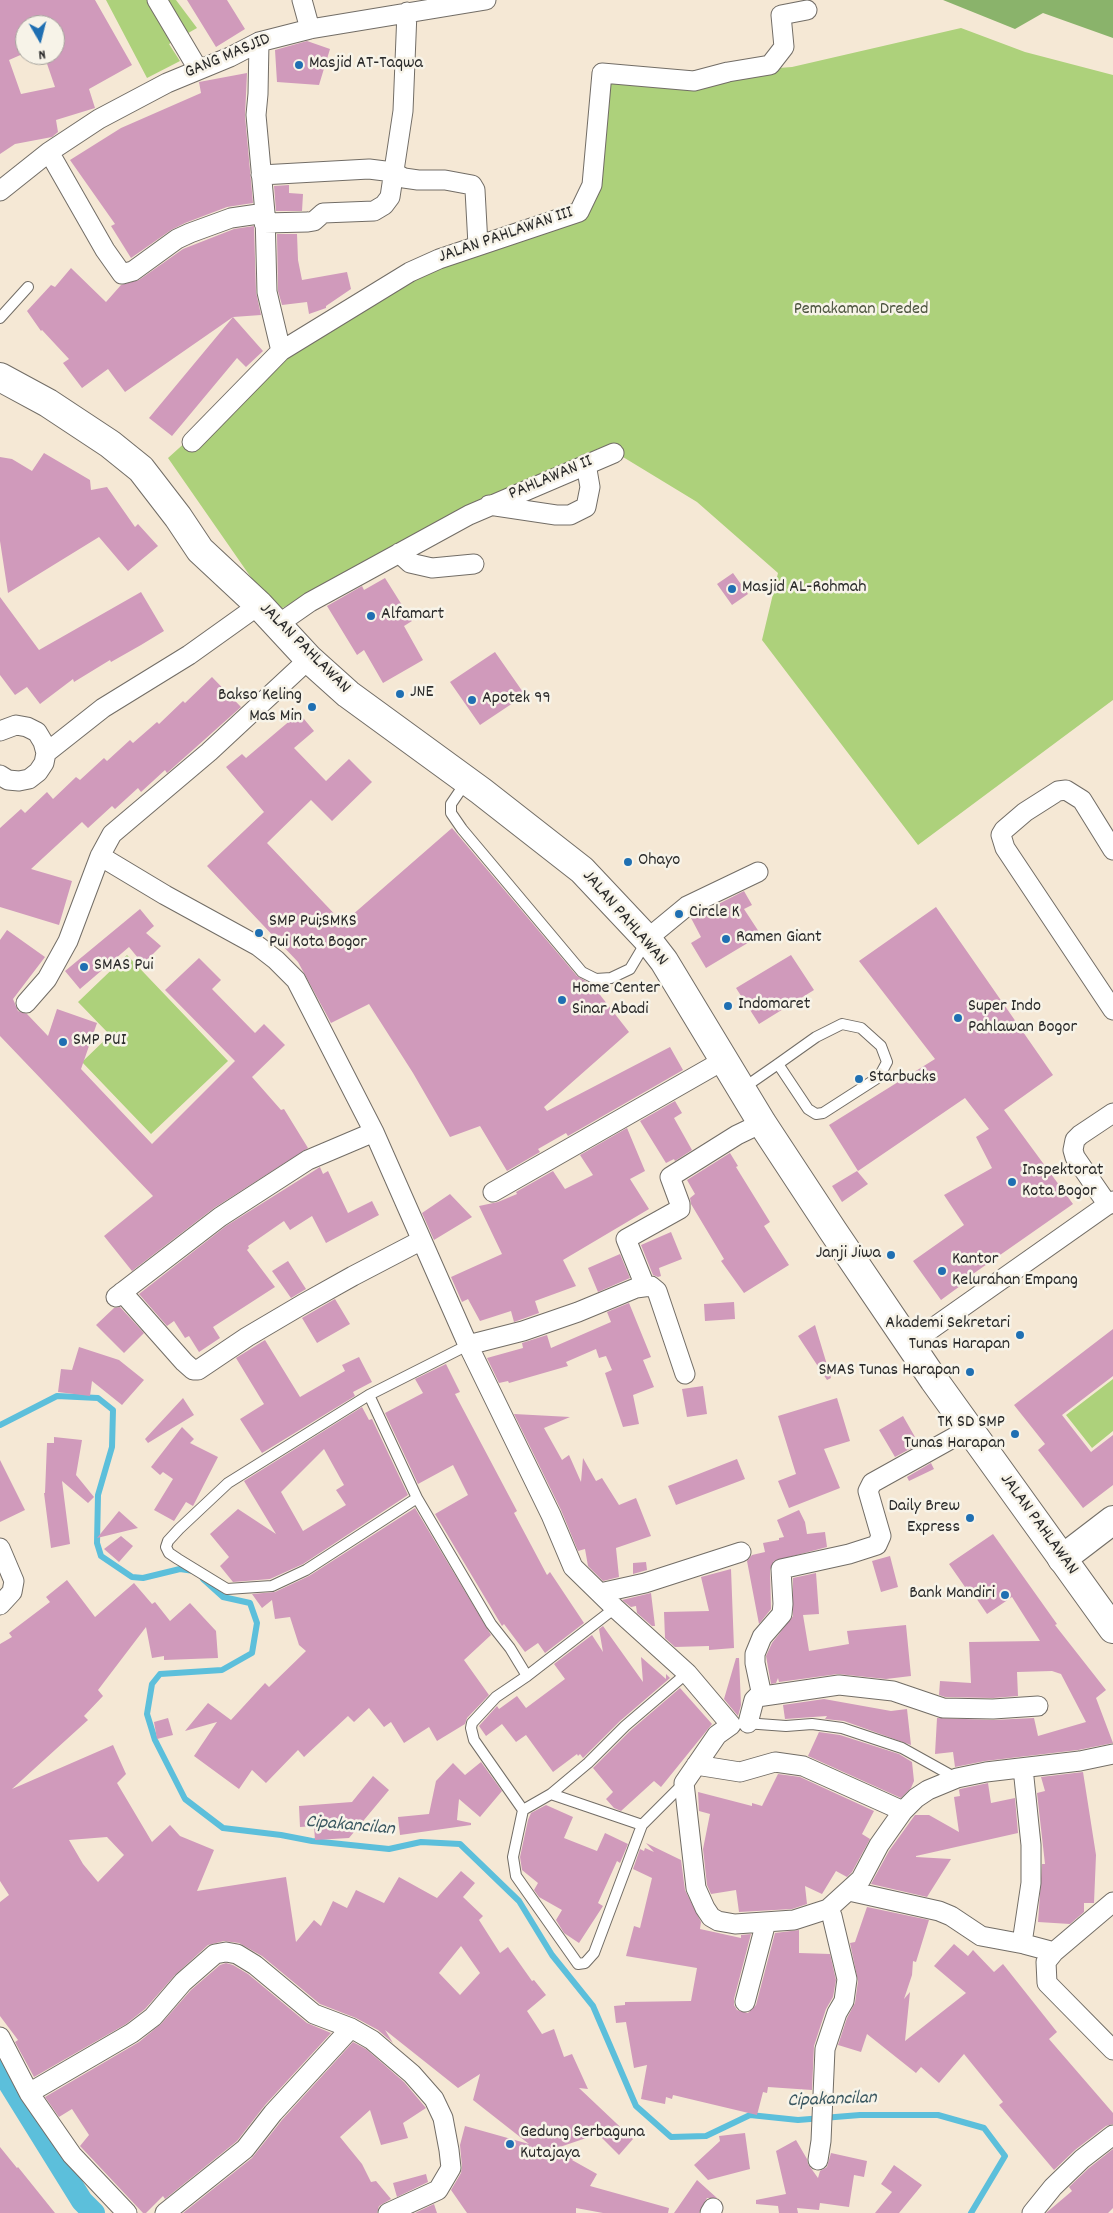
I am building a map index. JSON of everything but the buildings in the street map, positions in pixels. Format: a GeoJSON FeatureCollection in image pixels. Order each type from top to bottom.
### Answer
{"type":"FeatureCollection","features":[{"type":"Feature","properties":{"kind":"main road","name":"JALAN PAHLAWAN"},"geometry":{"type":"LineString","coordinates":[[0,378],[48,403],[110,444],[141,469],[178,516],[200,550],[259,604],[309,659],[348,694],[467,781],[582,870],[647,940],[664,961],[762,1123],[833,1231],[969,1429],[1113,1629]]}},
{"type":"Feature","properties":{"kind":"main road"},"geometry":{"type":"LineString","coordinates":[[1062,1559],[1113,1520]]}},
{"type":"Feature","properties":{"kind":"street"},"geometry":{"type":"LineString","coordinates":[[157,0],[198,69]]}},
{"type":"Feature","properties":{"kind":"street"},"geometry":{"type":"LineString","coordinates":[[302,0],[310,29]]}},
{"type":"Feature","properties":{"kind":"street","name":"GANG MASJID"},"geometry":{"type":"LineString","coordinates":[[0,192],[49,152],[120,106],[198,69],[230,57],[258,42],[310,29],[486,0]]}},
{"type":"Feature","properties":{"kind":"street","name":"JALAN PAHLAWAN III"},"geometry":{"type":"LineString","coordinates":[[192,442],[281,351],[410,272],[478,246],[579,212],[592,185],[602,73],[694,81],[728,72],[770,65],[784,47],[781,15],[807,10]]}},
{"type":"Feature","properties":{"kind":"street"},"geometry":{"type":"LineString","coordinates":[[49,152],[122,274],[133,271],[177,239],[231,218],[265,218],[314,222],[323,213],[374,211],[384,205],[390,197],[402,111],[407,12]]}},
{"type":"Feature","properties":{"kind":"street"},"geometry":{"type":"LineString","coordinates":[[258,42],[256,115],[265,218],[267,292],[281,351]]}},
{"type":"Feature","properties":{"kind":"street"},"geometry":{"type":"LineString","coordinates":[[261,174],[341,170],[393,172],[404,178],[444,180],[472,185],[475,190],[478,246]]}},
{"type":"Feature","properties":{"kind":"street","name":"PAHLAWAN II"},"geometry":{"type":"LineString","coordinates":[[277,625],[310,602],[489,505],[614,453]]}},
{"type":"Feature","properties":{"kind":"street"},"geometry":{"type":"LineString","coordinates":[[489,505],[556,516],[578,511],[586,507],[590,488],[586,464]]}},
{"type":"Feature","properties":{"kind":"street"},"geometry":{"type":"LineString","coordinates":[[399,553],[410,563],[432,568],[474,564]]}},
{"type":"Feature","properties":{"kind":"street"},"geometry":{"type":"LineString","coordinates":[[46,753],[103,708],[189,655],[259,604]]}},
{"type":"Feature","properties":{"kind":"street"},"geometry":{"type":"LineString","coordinates":[[26,1003],[47,979],[68,941],[100,856],[112,834],[209,752],[309,659]]}},
{"type":"Feature","properties":{"kind":"street"},"geometry":{"type":"LineString","coordinates":[[2,726],[16,725],[27,727],[37,732],[43,742],[46,753],[44,763],[38,772],[29,778],[19,781],[3,780]]}},
{"type":"Feature","properties":{"kind":"street"},"geometry":{"type":"LineString","coordinates":[[1113,850],[1082,800],[1066,790],[1058,791],[1025,812],[1004,830],[1001,835],[1005,848],[1113,1010]]}},
{"type":"Feature","properties":{"kind":"street"},"geometry":{"type":"LineString","coordinates":[[100,856],[165,896],[258,946],[276,960],[296,980],[374,1132],[420,1241],[468,1345],[551,1515],[573,1567],[740,1724]]}},
{"type":"Feature","properties":{"kind":"street"},"geometry":{"type":"LineString","coordinates":[[647,940],[687,906],[758,872]]}},
{"type":"Feature","properties":{"kind":"street"},"geometry":{"type":"LineString","coordinates":[[493,1192],[724,1060]]}},
{"type":"Feature","properties":{"kind":"street"},"geometry":{"type":"LineString","coordinates":[[910,1344],[1110,1203],[1075,1157],[1073,1150],[1075,1140],[1080,1135],[1113,1113]]}},
{"type":"Feature","properties":{"kind":"street"},"geometry":{"type":"LineString","coordinates":[[645,1286],[626,1239],[680,1209],[670,1177],[737,1134],[762,1123]]}},
{"type":"Feature","properties":{"kind":"street"},"geometry":{"type":"LineString","coordinates":[[374,1132],[308,1160],[220,1217],[119,1294],[184,1362],[193,1370],[198,1370],[247,1337],[303,1304],[420,1241]]}},
{"type":"Feature","properties":{"kind":"street"},"geometry":{"type":"LineString","coordinates":[[468,1345],[523,1331],[645,1286],[651,1286],[657,1291],[685,1374]]}},
{"type":"Feature","properties":{"kind":"street"},"geometry":{"type":"LineString","coordinates":[[762,1696],[755,1664],[755,1654],[762,1637],[782,1614],[780,1570],[877,1545],[881,1536],[868,1491],[872,1483],[969,1429]]}},
{"type":"Feature","properties":{"kind":"street"},"geometry":{"type":"LineString","coordinates":[[0,1548],[14,1581],[12,1592],[0,1605]]}},
{"type":"Feature","properties":{"kind":"street"},"geometry":{"type":"LineString","coordinates":[[600,1593],[644,1583],[741,1552]]}},
{"type":"Feature","properties":{"kind":"street"},"geometry":{"type":"LineString","coordinates":[[1038,1706],[993,1709],[943,1708],[893,1691],[839,1685],[757,1697],[740,1724],[716,1735],[684,1784],[696,1888],[705,1908],[712,1917],[724,1923],[794,1920],[828,1909],[861,1879],[878,1845],[903,1811],[916,1798],[957,1778],[1080,1761],[1113,1754]]}},
{"type":"Feature","properties":{"kind":"street"},"geometry":{"type":"LineString","coordinates":[[696,1765],[740,1772],[775,1762],[803,1766],[903,1811]]}},
{"type":"Feature","properties":{"kind":"street"},"geometry":{"type":"LineString","coordinates":[[1022,1943],[1031,1883],[1030,1836],[1023,1768]]}},
{"type":"Feature","properties":{"kind":"street"},"geometry":{"type":"LineString","coordinates":[[849,1890],[939,1911],[951,1916],[981,1936],[1022,1943],[1054,1952]]}},
{"type":"Feature","properties":{"kind":"street"},"geometry":{"type":"LineString","coordinates":[[1113,1902],[1054,1952],[1046,1962],[1047,1983],[1113,2050]]}},
{"type":"Feature","properties":{"kind":"street"},"geometry":{"type":"LineString","coordinates":[[818,2160],[821,2141],[825,2049],[837,2013],[844,2001],[847,1979],[834,1924],[828,1909]]}},
{"type":"Feature","properties":{"kind":"street"},"geometry":{"type":"LineString","coordinates":[[745,2002],[766,1922]]}},
{"type":"Feature","properties":{"kind":"street"},"geometry":{"type":"LineString","coordinates":[[30,2093],[132,2033],[153,2016],[183,1982],[215,1954],[231,1952],[244,1957],[286,1989],[314,2014],[351,2028],[372,2040],[412,2074],[434,2099],[444,2126],[451,2168],[442,2186],[432,2195],[388,2213]]}},
{"type":"Feature","properties":{"kind":"street"},"geometry":{"type":"LineString","coordinates":[[166,2213],[245,2149],[273,2113],[351,2028]]}},
{"type":"Feature","properties":{"kind":"street"},"geometry":{"type":"LineString","coordinates":[[0,2037],[30,2093],[72,2155],[127,2213]]}},
{"type":"Feature","properties":{"kind":"street"},"geometry":{"type":"LineString","coordinates":[[1032,2213],[1053,2187],[1082,2159],[1113,2135]]}},
{"type":"Feature","properties":{"kind":"lane"},"geometry":{"type":"LineString","coordinates":[[0,318],[28,287]]}},
{"type":"Feature","properties":{"kind":"lane"},"geometry":{"type":"LineString","coordinates":[[467,781],[451,804],[451,813],[462,829],[582,972],[596,979],[611,978],[630,969],[647,940]]}},
{"type":"Feature","properties":{"kind":"lane"},"geometry":{"type":"LineString","coordinates":[[742,1089],[816,1037],[842,1024],[861,1028],[882,1046],[887,1062],[879,1077],[823,1113],[816,1114],[808,1109],[778,1064]]}},
{"type":"Feature","properties":{"kind":"lane"},"geometry":{"type":"LineString","coordinates":[[417,1498],[306,1570],[272,1586],[227,1589],[178,1559],[167,1550],[168,1541],[228,1483],[369,1395],[468,1345]]}},
{"type":"Feature","properties":{"kind":"lane"},"geometry":{"type":"LineString","coordinates":[[369,1395],[417,1498],[492,1624],[510,1648],[527,1676]]}},
{"type":"Feature","properties":{"kind":"lane"},"geometry":{"type":"LineString","coordinates":[[615,1608],[527,1676],[496,1697],[474,1719],[471,1728],[474,1740],[523,1810],[513,1857],[516,1876],[578,1964],[586,1963],[594,1954],[642,1825],[664,1800],[684,1784]]}},
{"type":"Feature","properties":{"kind":"lane"},"geometry":{"type":"LineString","coordinates":[[523,1810],[551,1794],[588,1763],[625,1726],[687,1673]]}},
{"type":"Feature","properties":{"kind":"lane"},"geometry":{"type":"LineString","coordinates":[[740,1724],[786,1726],[812,1724],[842,1728],[902,1748],[957,1778]]}},
{"type":"Feature","properties":{"kind":"lane"},"geometry":{"type":"LineString","coordinates":[[551,1794],[642,1825]]}},
{"type":"Feature","properties":{"kind":"green space"},"geometry":{"type":"Polygon","coordinates":[[[106,0],[176,0],[197,28],[169,44],[180,61],[147,78],[106,0]]]}},
{"type":"Feature","properties":{"kind":"green space"},"geometry":{"type":"Polygon","coordinates":[[[943,0],[1113,0],[1113,38],[1043,13],[1015,29],[943,0]]]}},
{"type":"Feature","properties":{"kind":"green space","name":"Pemakaman Dreded"},"geometry":{"type":"Polygon","coordinates":[[[961,28],[1025,52],[1113,75],[1113,700],[918,845],[762,640],[778,573],[697,502],[623,457],[477,504],[275,612],[168,458],[319,322],[453,248],[580,211],[597,70],[699,74],[792,67],[961,28]]]}},
{"type":"Feature","properties":{"kind":"green space"},"geometry":{"type":"Polygon","coordinates":[[[127,955],[228,1061],[151,1134],[82,1062],[110,1035],[78,1002],[127,955]]]}},
{"type":"Feature","properties":{"kind":"green space"},"geometry":{"type":"Polygon","coordinates":[[[1113,1379],[1113,1431],[1092,1448],[1066,1415],[1113,1379]]]}},
{"type":"Feature","properties":{"kind":"waterway","name":"Cipakancilan"},"geometry":{"type":"LineString","coordinates":[[0,1425],[57,1396],[98,1398],[113,1410],[112,1447],[98,1495],[97,1543],[101,1556],[132,1577],[143,1578],[180,1569],[194,1571]]}},
{"type":"Feature","properties":{"kind":"waterway","name":"Cipakancilan"},"geometry":{"type":"LineString","coordinates":[[203,1579],[223,1597],[250,1603],[257,1623],[252,1653],[222,1670],[160,1674],[152,1684],[147,1714],[155,1740],[185,1799],[223,1828],[312,1841],[389,1849],[421,1842],[460,1844],[519,1901],[552,1955],[593,2006],[636,2106],[671,2137],[706,2136],[750,2115],[798,2120],[860,2115],[938,2115],[984,2128],[1005,2156],[971,2213]]}},
{"type":"Feature","properties":{"kind":"waterway"},"geometry":{"type":"LineString","coordinates":[[0,2069],[82,2201],[94,2213]]}},
{"type":"Feature","properties":{"kind":"place","name":"Masjid AT-Taqwa"},"geometry":{"type":"Point","coordinates":[299,65]}},
{"type":"Feature","properties":{"kind":"place","name":"Masjid AL-Rohmah"},"geometry":{"type":"Point","coordinates":[732,589]}},
{"type":"Feature","properties":{"kind":"place","name":"Alfamart"},"geometry":{"type":"Point","coordinates":[371,616]}},
{"type":"Feature","properties":{"kind":"place","name":"JNE"},"geometry":{"type":"Point","coordinates":[400,694]}},
{"type":"Feature","properties":{"kind":"place","name":"Apotek 99"},"geometry":{"type":"Point","coordinates":[472,700]}},
{"type":"Feature","properties":{"kind":"place","name":"Bakso Keling Mas Min"},"geometry":{"type":"Point","coordinates":[312,707]}},
{"type":"Feature","properties":{"kind":"place","name":"Ohayo"},"geometry":{"type":"Point","coordinates":[628,862]}},
{"type":"Feature","properties":{"kind":"place","name":"Circle K"},"geometry":{"type":"Point","coordinates":[679,914]}},
{"type":"Feature","properties":{"kind":"place","name":"SMP Pui;SMKS Pui Kota Bogor"},"geometry":{"type":"Point","coordinates":[259,933]}},
{"type":"Feature","properties":{"kind":"place","name":"Ramen Giant"},"geometry":{"type":"Point","coordinates":[726,939]}},
{"type":"Feature","properties":{"kind":"place","name":"SMAS Pui"},"geometry":{"type":"Point","coordinates":[84,967]}},
{"type":"Feature","properties":{"kind":"place","name":"Home Center Sinar Abadi"},"geometry":{"type":"Point","coordinates":[562,1000]}},
{"type":"Feature","properties":{"kind":"place","name":"Indomaret"},"geometry":{"type":"Point","coordinates":[728,1006]}},
{"type":"Feature","properties":{"kind":"place","name":"Super Indo Pahlawan Bogor"},"geometry":{"type":"Point","coordinates":[958,1018]}},
{"type":"Feature","properties":{"kind":"place","name":"SMP PUI"},"geometry":{"type":"Point","coordinates":[63,1042]}},
{"type":"Feature","properties":{"kind":"place","name":"Starbucks"},"geometry":{"type":"Point","coordinates":[859,1079]}},
{"type":"Feature","properties":{"kind":"place","name":"Inspektorat Kota Bogor"},"geometry":{"type":"Point","coordinates":[1012,1182]}},
{"type":"Feature","properties":{"kind":"place","name":"Janji Jiwa"},"geometry":{"type":"Point","coordinates":[891,1255]}},
{"type":"Feature","properties":{"kind":"place","name":"Kantor Kelurahan Empang"},"geometry":{"type":"Point","coordinates":[942,1271]}},
{"type":"Feature","properties":{"kind":"place","name":"Akademi Sekretari Tunas Harapan"},"geometry":{"type":"Point","coordinates":[1020,1335]}},
{"type":"Feature","properties":{"kind":"place","name":"SMAS Tunas Harapan"},"geometry":{"type":"Point","coordinates":[970,1372]}},
{"type":"Feature","properties":{"kind":"place","name":"TK SD SMP Tunas Harapan"},"geometry":{"type":"Point","coordinates":[1015,1434]}},
{"type":"Feature","properties":{"kind":"place","name":"Daily Brew Express"},"geometry":{"type":"Point","coordinates":[970,1518]}},
{"type":"Feature","properties":{"kind":"place","name":"Bank Mandiri"},"geometry":{"type":"Point","coordinates":[1005,1595]}},
{"type":"Feature","properties":{"kind":"place","name":"Gedung Serbaguna Kutajaya"},"geometry":{"type":"Point","coordinates":[510,2144]}}]}
